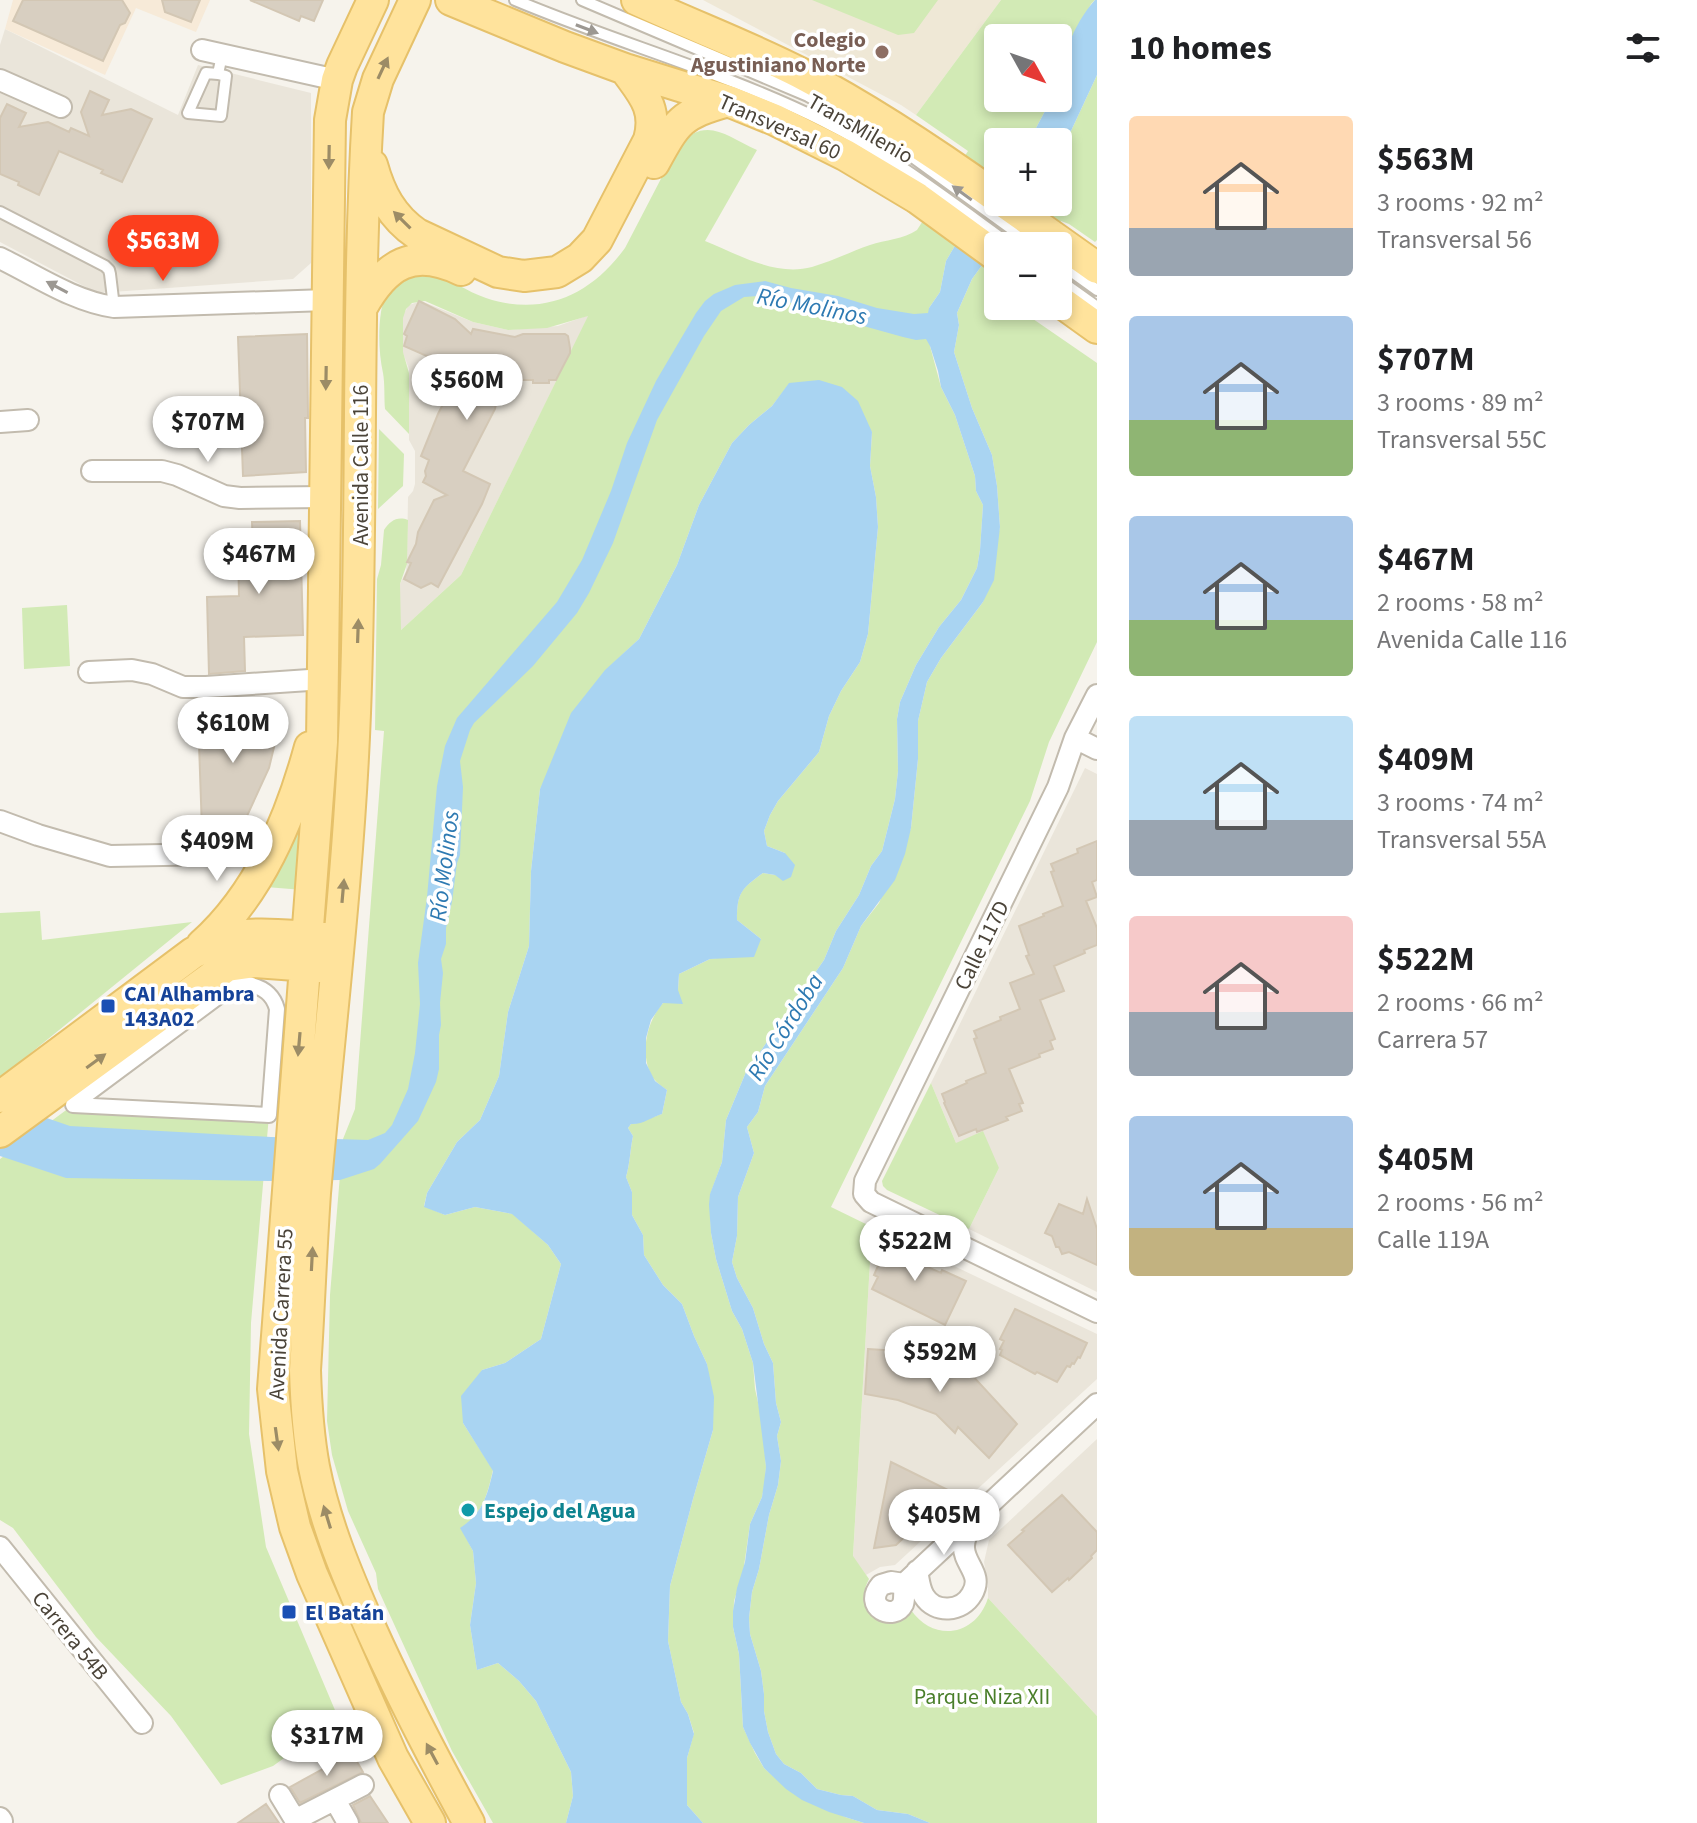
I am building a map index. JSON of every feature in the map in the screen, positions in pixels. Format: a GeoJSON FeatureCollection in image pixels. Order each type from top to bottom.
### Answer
{"type":"FeatureCollection","features":[{"type":"Feature","properties":{"kind":"main road","name":"Avenida Calle 116"},"geometry":{"type":"LineString","coordinates":[[306,952],[324,679],[330,120],[337,80],[373,0]]}},
{"type":"Feature","properties":{"kind":"main road","name":"Avenida Calle 116"},"geometry":{"type":"LineString","coordinates":[[338,954],[350,806],[359,605],[362,307],[368,112],[375,87],[415,0]]}},
{"type":"Feature","properties":{"kind":"main road","name":"Transversal 60"},"geometry":{"type":"LineString","coordinates":[[451,0],[517,29],[775,120],[921,191],[984,245]]}},
{"type":"Feature","properties":{"kind":"main road"},"geometry":{"type":"LineString","coordinates":[[637,0],[764,55],[836,92],[939,166],[984,190]]}},
{"type":"Feature","properties":{"kind":"main road"},"geometry":{"type":"LineString","coordinates":[[366,140],[380,190],[390,208],[408,227],[498,272],[524,276],[557,272],[580,258],[597,240],[649,140],[651,109],[625,69]]}},
{"type":"Feature","properties":{"kind":"main road"},"geometry":{"type":"LineString","coordinates":[[362,307],[383,276],[414,261],[438,261],[491,284],[526,290],[549,286],[575,276],[599,259],[608,247],[673,128],[699,109],[728,101]]}},
{"type":"Feature","properties":{"kind":"main road"},"geometry":{"type":"LineString","coordinates":[[1017,216],[1033,232]]}},
{"type":"Feature","properties":{"kind":"main road"},"geometry":{"type":"LineString","coordinates":[[1072,258],[1097,268]]}},
{"type":"Feature","properties":{"kind":"main road"},"geometry":{"type":"LineString","coordinates":[[1072,310],[1097,328]]}},
{"type":"Feature","properties":{"kind":"main road"},"geometry":{"type":"LineString","coordinates":[[0,1097],[193,953],[234,913],[253,885],[288,813],[304,767],[324,679]]}},
{"type":"Feature","properties":{"kind":"main road"},"geometry":{"type":"LineString","coordinates":[[193,953],[224,939],[241,936],[306,952],[338,954]]}},
{"type":"Feature","properties":{"kind":"main road"},"geometry":{"type":"LineString","coordinates":[[0,1132],[227,966],[306,952]]}},
{"type":"Feature","properties":{"kind":"main road","name":"Avenida Carrera 55"},"geometry":{"type":"LineString","coordinates":[[306,952],[294,1124],[301,1194],[305,1370],[314,1466],[345,1571],[385,1660],[469,1823]]}},
{"type":"Feature","properties":{"kind":"main road","name":"Avenida Carrera 55"},"geometry":{"type":"LineString","coordinates":[[294,1124],[338,954]]}},
{"type":"Feature","properties":{"kind":"main road","name":"Avenida Carrera 55"},"geometry":{"type":"LineString","coordinates":[[301,1194],[273,1389],[282,1471],[295,1527],[331,1620],[393,1758],[430,1823]]}},
{"type":"Feature","properties":{"kind":"street"},"geometry":{"type":"LineString","coordinates":[[214,60],[337,80]]}},
{"type":"Feature","properties":{"kind":"street"},"geometry":{"type":"LineString","coordinates":[[0,80],[61,107]]}},
{"type":"Feature","properties":{"kind":"street"},"geometry":{"type":"LineString","coordinates":[[0,258],[76,297],[114,307],[327,300]]}},
{"type":"Feature","properties":{"kind":"street"},"geometry":{"type":"LineString","coordinates":[[0,422],[28,420]]}},
{"type":"Feature","properties":{"kind":"street"},"geometry":{"type":"LineString","coordinates":[[92,471],[162,471],[224,496],[240,498],[325,497]]}},
{"type":"Feature","properties":{"kind":"street"},"geometry":{"type":"LineString","coordinates":[[89,672],[132,670],[152,674],[183,687],[324,679]]}},
{"type":"Feature","properties":{"kind":"street","name":"Calle 117D"},"geometry":{"type":"LineString","coordinates":[[1097,695],[1075,738],[1058,787],[865,1181],[864,1194],[871,1202],[1097,1312]]}},
{"type":"Feature","properties":{"kind":"street"},"geometry":{"type":"LineString","coordinates":[[1075,738],[1097,749]]}},
{"type":"Feature","properties":{"kind":"street"},"geometry":{"type":"LineString","coordinates":[[0,821],[110,856],[270,853]]}},
{"type":"Feature","properties":{"kind":"street"},"geometry":{"type":"LineString","coordinates":[[199,854],[232,866],[253,885]]}},
{"type":"Feature","properties":{"kind":"street"},"geometry":{"type":"LineString","coordinates":[[247,984],[259,986],[275,1000],[294,1124],[254,1114],[73,1105],[233,986],[247,984]]}},
{"type":"Feature","properties":{"kind":"street"},"geometry":{"type":"LineString","coordinates":[[977,1515],[964,1546],[976,1579],[974,1592],[956,1607],[938,1607],[929,1602],[911,1577],[977,1515],[1097,1404]]}},
{"type":"Feature","properties":{"kind":"street","name":"Carrera 54B"},"geometry":{"type":"LineString","coordinates":[[0,1547],[142,1723]]}},
{"type":"Feature","properties":{"kind":"street"},"geometry":{"type":"LineString","coordinates":[[280,1795],[296,1822],[363,1785]]}},
{"type":"Feature","properties":{"kind":"street"},"geometry":{"type":"LineString","coordinates":[[335,1800],[348,1823]]}},
{"type":"Feature","properties":{"kind":"lane","name":"TransMilenio"},"geometry":{"type":"LineString","coordinates":[[515,0],[785,103],[847,134],[921,191],[989,232]]}},
{"type":"Feature","properties":{"kind":"lane","name":"TransMilenio"},"geometry":{"type":"LineString","coordinates":[[582,0],[808,96],[877,135]]}},
{"type":"Feature","properties":{"kind":"lane"},"geometry":{"type":"LineString","coordinates":[[214,60],[226,76],[221,116],[188,113],[206,73],[214,60]]}},
{"type":"Feature","properties":{"kind":"lane","name":"TransMilenio"},"geometry":{"type":"LineString","coordinates":[[890,143],[939,166],[1026,232]]}},
{"type":"Feature","properties":{"kind":"lane"},"geometry":{"type":"LineString","coordinates":[[0,212],[105,266],[110,274],[114,307]]}},
{"type":"Feature","properties":{"kind":"lane","name":"TransMilenio"},"geometry":{"type":"LineString","coordinates":[[1072,269],[1097,290]]}},
{"type":"Feature","properties":{"kind":"lane"},"geometry":{"type":"LineString","coordinates":[[1072,289],[1097,307]]}},
{"type":"Feature","properties":{"kind":"shaded area"},"geometry":{"type":"Polygon","coordinates":[[[13,0],[210,0],[196,32],[136,8],[105,75],[5,29],[13,0]]]}},
{"type":"Feature","properties":{"kind":"shaded area","name":"Colegio Agustiniano Norte"},"geometry":{"type":"Polygon","coordinates":[[[703,0],[1001,0],[916,115],[703,0]]]}},
{"type":"Feature","properties":{"kind":"shaded area"},"geometry":{"type":"Polygon","coordinates":[[[5,29],[178,115],[198,65],[311,93],[311,263],[293,279],[95,292],[0,242],[0,45],[5,29]]]}},
{"type":"Feature","properties":{"kind":"shaded area"},"geometry":{"type":"Polygon","coordinates":[[[421,301],[473,322],[508,330],[558,326],[589,315],[461,575],[400,631],[400,584],[406,571],[408,497],[415,484],[415,451],[409,440],[409,369],[403,353],[403,315],[409,305],[421,301]]]}},
{"type":"Feature","properties":{"kind":"shaded area"},"geometry":{"type":"Polygon","coordinates":[[[1085,768],[1097,774],[1097,1292],[969,1229],[999,1168],[956,1143],[931,1083],[1085,768]]]}},
{"type":"Feature","properties":{"kind":"shaded area"},"geometry":{"type":"Polygon","coordinates":[[[872,1227],[1097,1334],[1097,1379],[895,1565],[880,1567],[866,1575],[853,1557],[872,1227]]]}},
{"type":"Feature","properties":{"kind":"shaded area"},"geometry":{"type":"Polygon","coordinates":[[[1097,1439],[1097,1716],[988,1598],[984,1562],[989,1540],[1097,1439]]]}},
{"type":"Feature","properties":{"kind":"green space"},"geometry":{"type":"Polygon","coordinates":[[[812,0],[938,0],[914,33],[898,35],[812,0]]]}},
{"type":"Feature","properties":{"kind":"green space"},"geometry":{"type":"Polygon","coordinates":[[[1001,0],[1095,0],[1072,43],[1072,24],[984,24],[984,112],[1045,112],[1036,128],[984,128],[984,196],[946,261],[940,292],[929,308],[930,346],[941,387],[955,415],[975,476],[976,491],[983,505],[977,568],[961,600],[939,627],[916,665],[900,702],[895,799],[882,851],[836,931],[824,960],[746,1072],[726,1120],[722,1162],[710,1195],[711,1233],[716,1259],[753,1363],[766,1467],[762,1497],[750,1524],[743,1573],[734,1601],[733,1627],[739,1654],[743,1727],[764,1768],[774,1777],[845,1817],[864,1823],[703,1823],[687,1805],[687,1758],[694,1733],[681,1702],[668,1641],[670,1586],[713,1430],[707,1364],[682,1304],[663,1285],[644,1255],[643,1235],[632,1215],[632,1192],[626,1177],[633,1136],[628,1128],[631,1124],[662,1114],[667,1090],[653,1078],[646,1060],[646,1039],[653,1019],[664,1002],[678,990],[679,974],[710,959],[725,957],[761,939],[737,920],[739,897],[763,873],[775,875],[785,853],[767,846],[764,831],[770,815],[819,752],[829,716],[860,662],[868,634],[878,527],[870,466],[872,432],[789,384],[772,406],[732,443],[699,505],[677,565],[639,639],[605,671],[540,789],[531,871],[529,946],[508,1012],[499,1076],[480,1120],[457,1142],[427,1193],[424,1206],[445,1215],[475,1207],[513,1214],[548,1245],[561,1264],[541,1339],[505,1363],[482,1370],[463,1423],[493,1470],[483,1503],[461,1528],[473,1551],[476,1583],[470,1625],[477,1670],[498,1663],[536,1701],[571,1772],[573,1796],[566,1823],[493,1823],[452,1751],[378,1589],[376,1573],[348,1511],[332,1455],[327,1421],[330,1295],[343,1139],[355,1109],[384,731],[375,730],[377,579],[384,530],[394,520],[408,520],[407,564],[400,584],[401,630],[461,575],[588,316],[547,328],[508,330],[473,322],[425,301],[412,303],[403,318],[403,352],[409,373],[409,434],[385,409],[379,343],[383,303],[398,283],[420,275],[444,279],[486,298],[527,305],[564,298],[581,289],[597,278],[625,248],[678,146],[688,137],[707,130],[726,134],[757,150],[705,241],[757,263],[798,269],[912,233],[917,230],[968,151],[916,115],[1001,0]]]}},
{"type":"Feature","properties":{"kind":"green space"},"geometry":{"type":"Polygon","coordinates":[[[1097,75],[1097,240],[1095,242],[1061,221],[1053,232],[1006,232],[1018,216],[1072,216],[1072,129],[1097,75]]]}},
{"type":"Feature","properties":{"kind":"green space","name":"Parque Niza XII"},"geometry":{"type":"Polygon","coordinates":[[[984,262],[984,320],[1034,320],[1097,363],[1097,642],[1049,742],[1030,801],[831,1207],[872,1227],[853,1556],[869,1579],[865,1595],[870,1611],[903,1618],[911,1610],[920,1621],[931,1627],[954,1631],[974,1621],[988,1598],[1097,1716],[1097,1823],[930,1823],[908,1814],[877,1810],[853,1796],[817,1789],[801,1773],[784,1764],[776,1754],[768,1732],[761,1671],[750,1634],[752,1592],[778,1485],[781,1461],[777,1436],[781,1422],[776,1403],[773,1363],[732,1262],[737,1236],[738,1197],[754,1153],[747,1127],[758,1112],[765,1086],[843,968],[861,926],[879,903],[911,828],[918,759],[918,721],[927,682],[983,602],[1000,527],[997,486],[992,455],[972,408],[954,352],[959,325],[957,313],[972,279],[984,262]]]}},
{"type":"Feature","properties":{"kind":"green space"},"geometry":{"type":"Polygon","coordinates":[[[379,429],[404,454],[403,486],[378,509],[379,429]]]}},
{"type":"Feature","properties":{"kind":"green space"},"geometry":{"type":"Polygon","coordinates":[[[67,605],[70,666],[24,669],[22,608],[67,605]]]}},
{"type":"Feature","properties":{"kind":"green space"},"geometry":{"type":"Polygon","coordinates":[[[310,796],[303,890],[266,887],[310,796]]]}},
{"type":"Feature","properties":{"kind":"green space"},"geometry":{"type":"Polygon","coordinates":[[[40,911],[42,940],[192,922],[0,1078],[0,913],[40,911]]]}},
{"type":"Feature","properties":{"kind":"green space"},"geometry":{"type":"Polygon","coordinates":[[[931,1083],[956,1143],[983,1131],[999,1168],[969,1229],[883,1186],[882,1181],[931,1083]]]}},
{"type":"Feature","properties":{"kind":"green space"},"geometry":{"type":"Polygon","coordinates":[[[73,1105],[269,1115],[251,1323],[249,1434],[266,1547],[340,1722],[273,1766],[221,1785],[171,1716],[96,1637],[13,1528],[0,1520],[0,1159],[73,1105]]]}},
{"type":"Feature","properties":{"kind":"water"},"geometry":{"type":"Polygon","coordinates":[[[1097,0],[1097,75],[1072,129],[1036,128],[1045,112],[1072,112],[1072,38],[1087,10],[1097,0]]]}},
{"type":"Feature","properties":{"kind":"water"},"geometry":{"type":"Polygon","coordinates":[[[984,196],[984,216],[1018,216],[1006,232],[984,232],[984,262],[972,279],[957,313],[959,325],[954,352],[972,408],[992,455],[1000,527],[994,580],[983,602],[927,682],[918,721],[918,759],[911,828],[895,880],[861,926],[843,968],[765,1086],[758,1112],[747,1127],[754,1153],[738,1197],[737,1236],[732,1262],[773,1363],[776,1403],[781,1422],[777,1436],[781,1461],[778,1485],[752,1592],[749,1618],[750,1634],[761,1671],[768,1732],[776,1754],[784,1764],[801,1773],[817,1789],[853,1796],[877,1810],[908,1814],[930,1823],[864,1823],[829,1812],[786,1789],[764,1768],[743,1727],[733,1611],[750,1524],[762,1497],[766,1467],[753,1363],[716,1259],[709,1205],[722,1162],[726,1120],[746,1072],[824,960],[836,931],[882,851],[895,799],[900,702],[916,665],[939,627],[961,600],[977,568],[983,505],[976,491],[975,476],[955,415],[941,387],[926,339],[903,337],[777,298],[758,296],[744,297],[721,311],[704,336],[657,420],[613,543],[589,593],[577,613],[533,666],[470,730],[460,761],[463,787],[460,855],[441,959],[439,1069],[418,1121],[374,1169],[340,1180],[66,1178],[0,1156],[0,1102],[70,1126],[368,1140],[385,1133],[392,1125],[408,1089],[415,1053],[420,1004],[418,963],[437,786],[445,746],[457,718],[557,602],[582,560],[627,443],[656,381],[696,313],[714,294],[735,285],[765,281],[838,296],[877,308],[928,313],[940,292],[946,261],[984,196]]]}},
{"type":"Feature","properties":{"kind":"water"},"geometry":{"type":"Polygon","coordinates":[[[819,380],[842,387],[858,401],[872,432],[870,466],[878,527],[868,634],[860,662],[829,716],[819,752],[778,801],[764,831],[767,846],[785,853],[795,865],[791,877],[783,881],[775,875],[763,873],[739,897],[737,920],[761,939],[754,957],[710,959],[679,974],[678,990],[683,1004],[663,1003],[651,1020],[646,1038],[646,1063],[655,1081],[667,1090],[662,1114],[631,1124],[628,1128],[633,1136],[626,1177],[632,1192],[632,1215],[643,1235],[644,1255],[663,1285],[682,1304],[707,1364],[714,1397],[713,1430],[670,1586],[668,1641],[681,1702],[694,1734],[687,1758],[687,1805],[703,1823],[566,1823],[573,1796],[571,1772],[536,1701],[498,1663],[477,1670],[470,1625],[476,1583],[473,1551],[460,1528],[483,1503],[493,1471],[463,1423],[461,1396],[482,1370],[505,1363],[541,1339],[561,1264],[548,1245],[512,1214],[475,1207],[445,1215],[424,1207],[427,1193],[457,1142],[480,1120],[499,1076],[508,1012],[529,946],[531,871],[540,789],[571,713],[605,670],[639,639],[677,565],[699,505],[732,443],[772,406],[789,383],[819,380]]]}},
{"type":"Feature","properties":{"kind":"building"},"geometry":{"type":"Polygon","coordinates":[[[23,0],[122,0],[130,13],[125,23],[120,25],[103,61],[13,21],[23,0]]]}},
{"type":"Feature","properties":{"kind":"building"},"geometry":{"type":"Polygon","coordinates":[[[162,0],[200,0],[191,22],[165,12],[162,0]]]}},
{"type":"Feature","properties":{"kind":"building"},"geometry":{"type":"Polygon","coordinates":[[[250,0],[323,0],[314,21],[301,16],[299,21],[250,0]]]}},
{"type":"Feature","properties":{"kind":"building"},"geometry":{"type":"Polygon","coordinates":[[[90,91],[109,100],[102,115],[131,109],[152,119],[122,182],[59,151],[39,195],[0,174],[0,118],[7,104],[26,113],[19,127],[48,122],[69,132],[71,128],[89,136],[81,112],[90,91]]]}},
{"type":"Feature","properties":{"kind":"building"},"geometry":{"type":"Polygon","coordinates":[[[419,301],[455,319],[471,334],[473,329],[515,337],[523,334],[565,334],[570,348],[556,380],[549,380],[549,383],[533,383],[533,380],[501,382],[495,409],[463,471],[490,484],[438,587],[431,583],[421,588],[404,579],[411,563],[407,562],[434,500],[447,495],[423,482],[429,460],[421,456],[458,375],[445,364],[404,346],[407,336],[404,334],[419,301]]]}},
{"type":"Feature","properties":{"kind":"building"},"geometry":{"type":"Polygon","coordinates":[[[307,334],[306,472],[243,476],[238,337],[307,334]]]}},
{"type":"Feature","properties":{"kind":"building"},"geometry":{"type":"Polygon","coordinates":[[[300,521],[303,635],[244,637],[245,671],[209,674],[207,597],[239,596],[238,549],[253,549],[252,522],[300,521]]]}},
{"type":"Feature","properties":{"kind":"building"},"geometry":{"type":"Polygon","coordinates":[[[272,711],[280,722],[269,768],[241,829],[202,830],[198,715],[272,711]]]}},
{"type":"Feature","properties":{"kind":"building"},"geometry":{"type":"Polygon","coordinates":[[[1097,841],[1097,880],[1092,882],[1097,897],[1086,901],[1097,928],[1097,945],[1054,966],[1064,991],[1040,1000],[1055,1039],[1050,1041],[1053,1049],[1009,1069],[1023,1103],[1019,1104],[1022,1111],[1006,1117],[1008,1120],[959,1136],[942,1094],[986,1073],[974,1031],[1020,1009],[1010,983],[1034,974],[1019,926],[1063,906],[1051,864],[1097,841]]]}},
{"type":"Feature","properties":{"kind":"building"},"geometry":{"type":"Polygon","coordinates":[[[1087,1199],[1097,1229],[1097,1265],[1069,1252],[1062,1254],[1052,1236],[1045,1233],[1059,1204],[1083,1214],[1087,1199]]]}},
{"type":"Feature","properties":{"kind":"building"},"geometry":{"type":"Polygon","coordinates":[[[880,1236],[902,1247],[899,1254],[966,1281],[945,1325],[872,1289],[878,1277],[874,1275],[879,1254],[873,1251],[880,1236]]]}},
{"type":"Feature","properties":{"kind":"building"},"geometry":{"type":"Polygon","coordinates":[[[1015,1309],[1087,1343],[1080,1358],[1070,1367],[1067,1366],[1057,1382],[1000,1355],[1004,1341],[1000,1339],[1015,1309]]]}},
{"type":"Feature","properties":{"kind":"building"},"geometry":{"type":"Polygon","coordinates":[[[868,1349],[929,1353],[971,1374],[1017,1424],[989,1458],[958,1427],[955,1433],[936,1414],[898,1400],[865,1394],[868,1349]]]}},
{"type":"Feature","properties":{"kind":"building"},"geometry":{"type":"Polygon","coordinates":[[[891,1462],[952,1492],[896,1545],[874,1548],[891,1462]]]}},
{"type":"Feature","properties":{"kind":"building"},"geometry":{"type":"Polygon","coordinates":[[[1062,1495],[1097,1532],[1097,1550],[1069,1580],[1052,1592],[1008,1545],[1062,1495]]]}},
{"type":"Feature","properties":{"kind":"building"},"geometry":{"type":"Polygon","coordinates":[[[352,1753],[363,1772],[300,1803],[290,1787],[352,1753]]]}},
{"type":"Feature","properties":{"kind":"building"},"geometry":{"type":"Polygon","coordinates":[[[370,1796],[388,1823],[361,1823],[353,1805],[370,1796]]]}},
{"type":"Feature","properties":{"kind":"building"},"geometry":{"type":"Polygon","coordinates":[[[266,1804],[279,1823],[238,1823],[266,1804]]]}},
{"type":"Feature","properties":{"kind":"place","name":"Colegio Agustiniano Norte"},"geometry":{"type":"Point","coordinates":[882,52]}},
{"type":"Feature","properties":{"kind":"place","name":"CAI Alhambra 143A02"},"geometry":{"type":"Point","coordinates":[108,1006]}},
{"type":"Feature","properties":{"kind":"place","name":"Espejo del Agua"},"geometry":{"type":"Point","coordinates":[468,1510]}},
{"type":"Feature","properties":{"kind":"place","name":"El Batán"},"geometry":{"type":"Point","coordinates":[289,1612]}},
{"type":"Feature","properties":{"kind":"water label","name":"Río Molinos"},"geometry":{"type":"Point","coordinates":[812,306]}},
{"type":"Feature","properties":{"kind":"water label","name":"Río Molinos"},"geometry":{"type":"Point","coordinates":[444,866]}},
{"type":"Feature","properties":{"kind":"water label","name":"Río Córdoba"},"geometry":{"type":"Point","coordinates":[785,1027]}}]}
